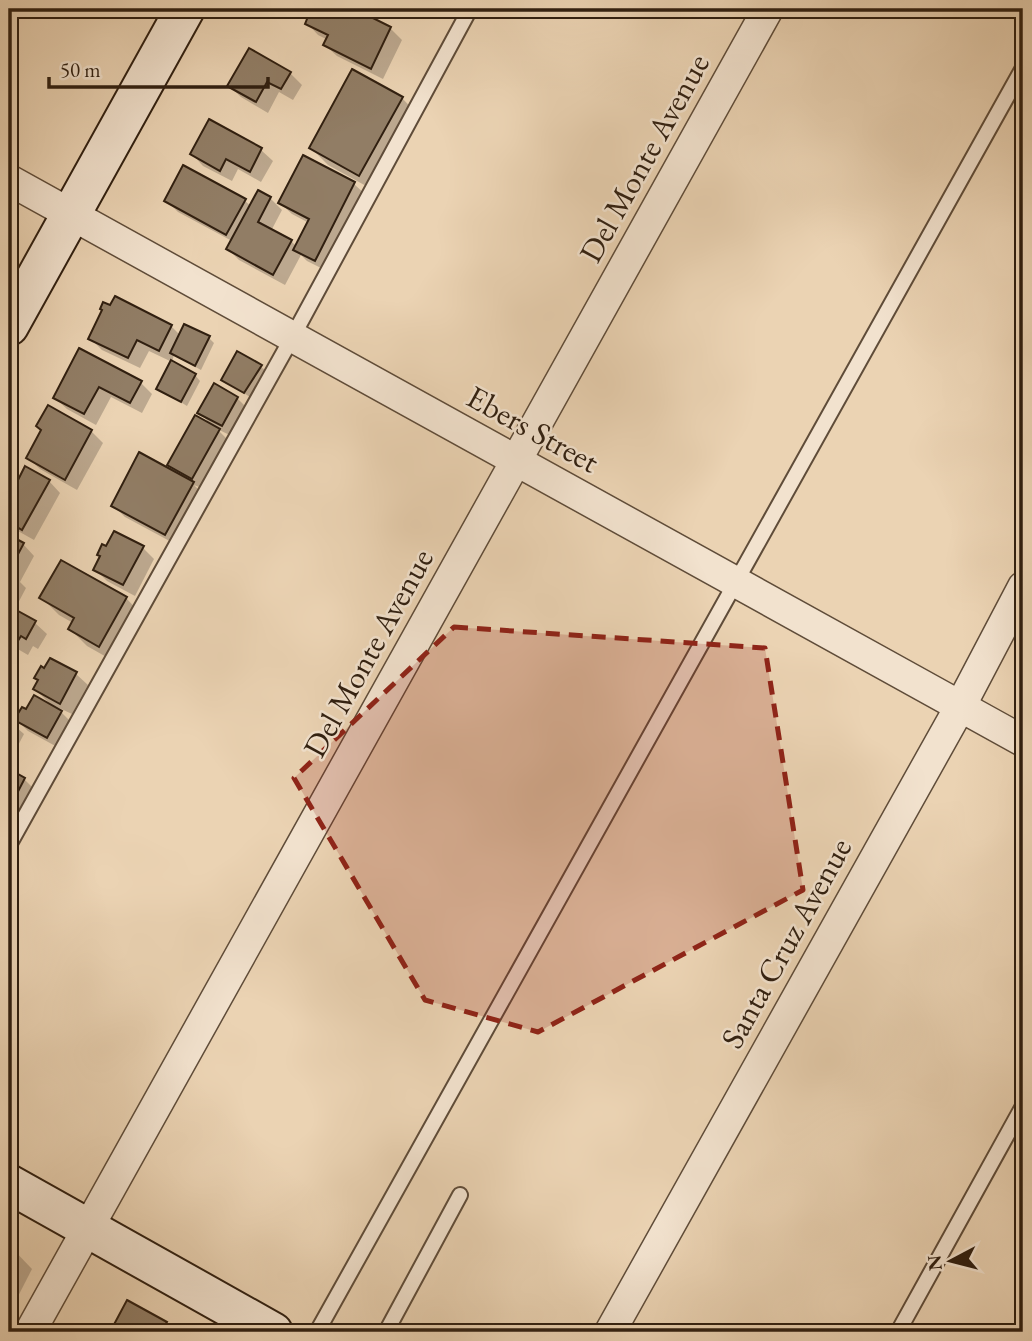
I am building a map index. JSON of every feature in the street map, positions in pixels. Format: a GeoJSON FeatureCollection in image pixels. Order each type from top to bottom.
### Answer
{"type":"FeatureCollection","features":[{"type":"Feature","properties":{"kind":"street"},"geometry":{"type":"LineString","coordinates":[[9,326],[185,9]]}},
{"type":"Feature","properties":{"kind":"street","name":"Del Monte Avenue"},"geometry":{"type":"LineString","coordinates":[[30,1332],[768,9]]}},
{"type":"Feature","properties":{"kind":"street","name":"Ebers Street"},"geometry":{"type":"LineString","coordinates":[[9,180],[1023,741]]}},
{"type":"Feature","properties":{"kind":"street","name":"Santa Cruz Avenue"},"geometry":{"type":"LineString","coordinates":[[610,1332],[961,705],[1023,587]]}},
{"type":"Feature","properties":{"kind":"street"},"geometry":{"type":"LineString","coordinates":[[9,1184],[273,1332]]}},
{"type":"Feature","properties":{"kind":"lane"},"geometry":{"type":"LineString","coordinates":[[9,845],[293,336],[470,9]]}},
{"type":"Feature","properties":{"kind":"lane"},"geometry":{"type":"LineString","coordinates":[[317,1332],[1023,68]]}},
{"type":"Feature","properties":{"kind":"lane"},"geometry":{"type":"LineString","coordinates":[[898,1332],[1023,1106]]}},
{"type":"Feature","properties":{"kind":"lane"},"geometry":{"type":"LineString","coordinates":[[386,1332],[460,1195]]}},
{"type":"Feature","properties":{"kind":"highlighted area"},"geometry":{"type":"Polygon","coordinates":[[[454,627],[765,648],[803,890],[538,1032],[425,1000],[294,778],[454,627]]]}},
{"type":"Feature","properties":{"kind":"building"},"geometry":{"type":"Polygon","coordinates":[[[299,9],[355,9],[391,27],[371,69],[323,45],[328,35],[305,24],[309,14],[299,9]]]}},
{"type":"Feature","properties":{"kind":"building"},"geometry":{"type":"Polygon","coordinates":[[[249,48],[291,72],[281,89],[267,82],[256,102],[227,86],[249,48]]]}},
{"type":"Feature","properties":{"kind":"building"},"geometry":{"type":"Polygon","coordinates":[[[352,69],[403,97],[359,176],[309,148],[352,69]]]}},
{"type":"Feature","properties":{"kind":"building"},"geometry":{"type":"Polygon","coordinates":[[[209,119],[262,148],[250,172],[226,159],[220,171],[190,154],[209,119]]]}},
{"type":"Feature","properties":{"kind":"building"},"geometry":{"type":"Polygon","coordinates":[[[303,155],[355,182],[315,261],[293,250],[309,219],[278,203],[303,155]]]}},
{"type":"Feature","properties":{"kind":"building"},"geometry":{"type":"Polygon","coordinates":[[[183,165],[246,199],[226,235],[164,201],[183,165]]]}},
{"type":"Feature","properties":{"kind":"building"},"geometry":{"type":"Polygon","coordinates":[[[258,190],[271,197],[258,222],[292,240],[273,275],[226,249],[258,190]]]}},
{"type":"Feature","properties":{"kind":"building"},"geometry":{"type":"Polygon","coordinates":[[[115,296],[172,325],[159,351],[137,340],[128,358],[88,339],[103,302],[110,305],[115,296]]]}},
{"type":"Feature","properties":{"kind":"building"},"geometry":{"type":"Polygon","coordinates":[[[184,324],[210,336],[195,366],[170,353],[184,324]]]}},
{"type":"Feature","properties":{"kind":"building"},"geometry":{"type":"Polygon","coordinates":[[[79,348],[142,381],[130,403],[99,387],[84,414],[53,398],[79,348]]]}},
{"type":"Feature","properties":{"kind":"building"},"geometry":{"type":"Polygon","coordinates":[[[237,351],[262,365],[244,393],[221,380],[237,351]]]}},
{"type":"Feature","properties":{"kind":"building"},"geometry":{"type":"Polygon","coordinates":[[[171,360],[196,374],[181,402],[156,389],[171,360]]]}},
{"type":"Feature","properties":{"kind":"building"},"geometry":{"type":"Polygon","coordinates":[[[214,383],[238,397],[222,426],[197,413],[214,383]]]}},
{"type":"Feature","properties":{"kind":"building"},"geometry":{"type":"Polygon","coordinates":[[[48,405],[92,430],[65,480],[26,458],[41,430],[36,426],[48,405]]]}},
{"type":"Feature","properties":{"kind":"building"},"geometry":{"type":"Polygon","coordinates":[[[195,415],[220,429],[192,479],[167,465],[195,415]]]}},
{"type":"Feature","properties":{"kind":"building"},"geometry":{"type":"Polygon","coordinates":[[[139,452],[194,482],[165,535],[111,506],[139,452]]]}},
{"type":"Feature","properties":{"kind":"building"},"geometry":{"type":"Polygon","coordinates":[[[25,466],[50,480],[22,530],[9,522],[9,485],[13,477],[18,480],[25,466]]]}},
{"type":"Feature","properties":{"kind":"building"},"geometry":{"type":"Polygon","coordinates":[[[114,531],[144,546],[123,585],[93,570],[102,544],[106,546],[114,531]]]}},
{"type":"Feature","properties":{"kind":"building"},"geometry":{"type":"Polygon","coordinates":[[[9,535],[24,543],[9,571],[9,535]]]}},
{"type":"Feature","properties":{"kind":"building"},"geometry":{"type":"Polygon","coordinates":[[[61,560],[127,597],[99,647],[68,629],[74,618],[39,598],[61,560]]]}},
{"type":"Feature","properties":{"kind":"building"},"geometry":{"type":"Polygon","coordinates":[[[9,571],[16,575],[9,588],[9,571]]]}},
{"type":"Feature","properties":{"kind":"building"},"geometry":{"type":"Polygon","coordinates":[[[9,606],[36,621],[26,639],[21,636],[16,644],[9,640],[9,606]]]}},
{"type":"Feature","properties":{"kind":"building"},"geometry":{"type":"Polygon","coordinates":[[[50,658],[77,672],[60,704],[33,689],[38,680],[34,678],[50,658]]]}},
{"type":"Feature","properties":{"kind":"building"},"geometry":{"type":"Polygon","coordinates":[[[34,695],[62,711],[47,738],[14,720],[22,707],[26,709],[34,695]]]}},
{"type":"Feature","properties":{"kind":"building"},"geometry":{"type":"Polygon","coordinates":[[[9,769],[25,778],[9,809],[9,769]]]}},
{"type":"Feature","properties":{"kind":"building"},"geometry":{"type":"Polygon","coordinates":[[[127,1300],[167,1322],[161,1332],[110,1332],[127,1300]]]}}]}
